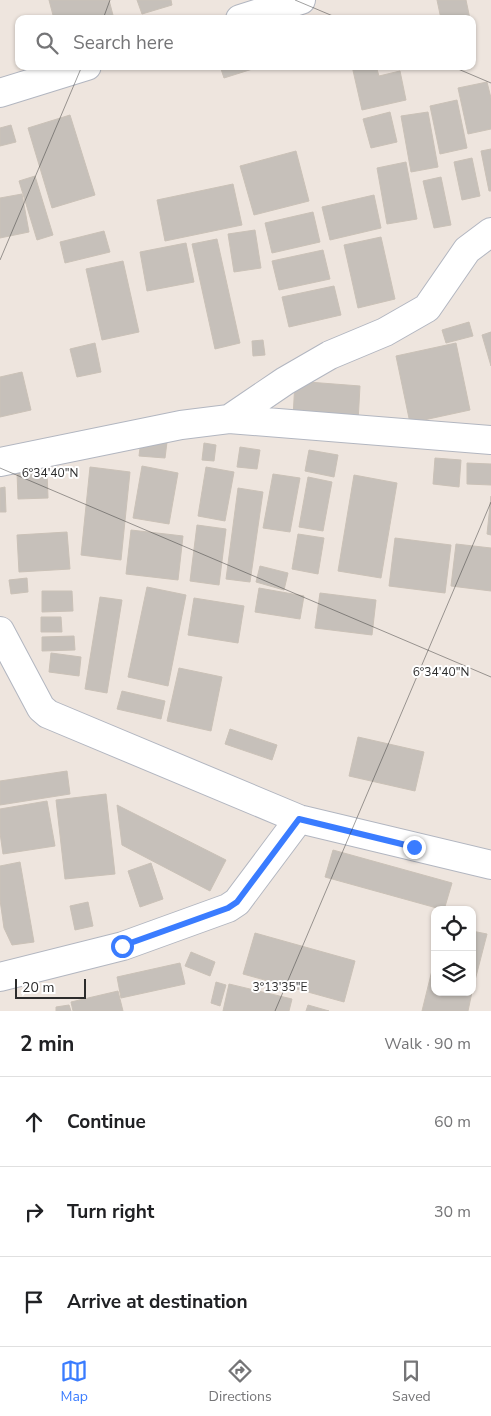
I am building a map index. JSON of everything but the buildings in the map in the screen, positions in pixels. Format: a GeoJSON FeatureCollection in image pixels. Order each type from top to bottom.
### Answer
{"type":"FeatureCollection","features":[{"type":"Feature","properties":{"kind":"street"},"geometry":{"type":"LineString","coordinates":[[253,15],[301,0]]}},
{"type":"Feature","properties":{"kind":"street"},"geometry":{"type":"LineString","coordinates":[[0,93],[74,70]]}},
{"type":"Feature","properties":{"kind":"street"},"geometry":{"type":"LineString","coordinates":[[229,419],[285,380],[330,355],[386,332],[427,308],[467,250],[491,232]]}},
{"type":"Feature","properties":{"kind":"street"},"geometry":{"type":"LineString","coordinates":[[0,462],[181,425],[229,419],[491,440]]}},
{"type":"Feature","properties":{"kind":"street"},"geometry":{"type":"LineString","coordinates":[[0,633],[41,708],[48,714],[299,819],[491,865]]}},
{"type":"Feature","properties":{"kind":"street"},"geometry":{"type":"LineString","coordinates":[[0,977],[122,946],[228,908],[237,902],[299,819]]}},
{"type":"Feature","properties":{"kind":"route"},"geometry":{"type":"LineString","coordinates":[[122,946],[228,908],[237,902],[299,819],[414,847]]}}]}
